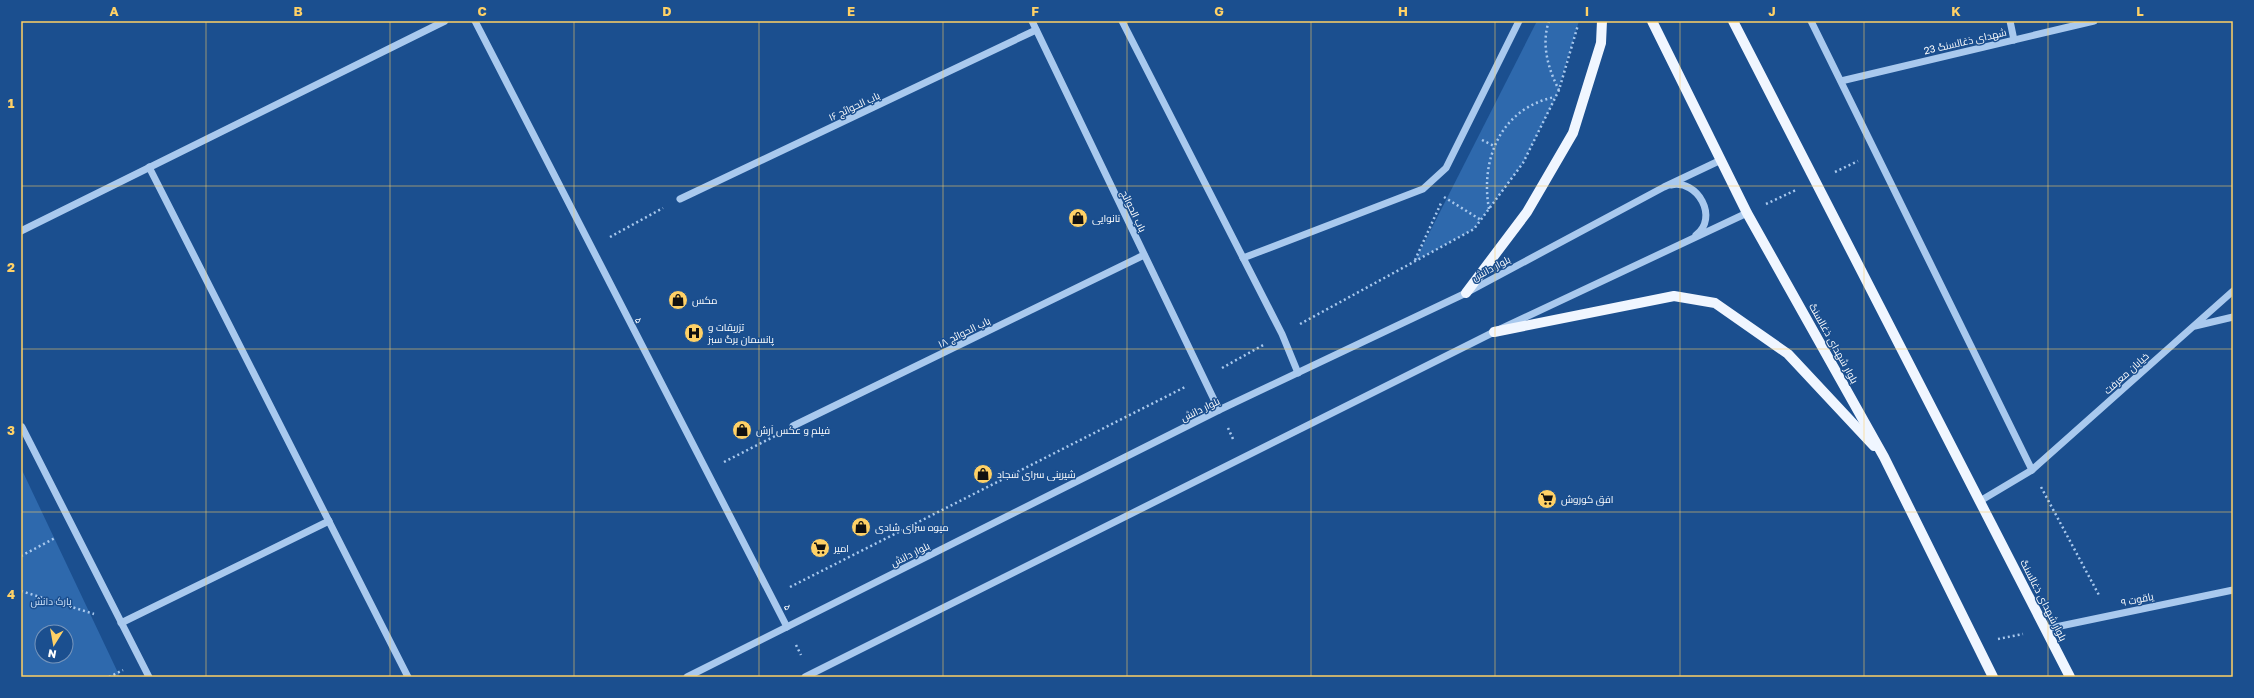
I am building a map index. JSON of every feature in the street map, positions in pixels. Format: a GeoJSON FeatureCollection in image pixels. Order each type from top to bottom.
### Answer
{"type":"FeatureCollection","features":[{"type":"Feature","properties":{"kind":"main road"},"geometry":{"type":"LineString","coordinates":[[1466,293],[1527,212],[1573,133],[1601,43],[1602,21]]}},
{"type":"Feature","properties":{"kind":"main road","name":"بلوار شهدای ذغالسنگ"},"geometry":{"type":"LineString","coordinates":[[1652,21],[1748,213],[1884,458],[1993,677]]}},
{"type":"Feature","properties":{"kind":"main road","name":"بلوار شهدای ذغالسنگ"},"geometry":{"type":"LineString","coordinates":[[1733,21],[2070,677]]}},
{"type":"Feature","properties":{"kind":"main road"},"geometry":{"type":"LineString","coordinates":[[1494,332],[1674,296],[1715,303],[1788,354],[1884,458]]}},
{"type":"Feature","properties":{"kind":"street"},"geometry":{"type":"LineString","coordinates":[[21,231],[445,21]]}},
{"type":"Feature","properties":{"kind":"street","name":"۵"},"geometry":{"type":"LineString","coordinates":[[475,21],[787,627]]}},
{"type":"Feature","properties":{"kind":"street","name":"باب الحوائج"},"geometry":{"type":"LineString","coordinates":[[1032,21],[1219,410]]}},
{"type":"Feature","properties":{"kind":"street"},"geometry":{"type":"LineString","coordinates":[[1122,21],[1282,334],[1298,373]]}},
{"type":"Feature","properties":{"kind":"street"},"geometry":{"type":"LineString","coordinates":[[1243,258],[1424,190],[1446,168],[1519,21]]}},
{"type":"Feature","properties":{"kind":"street"},"geometry":{"type":"LineString","coordinates":[[1810,21],[2032,470]]}},
{"type":"Feature","properties":{"kind":"street"},"geometry":{"type":"LineString","coordinates":[[2010,21],[2014,40]]}},
{"type":"Feature","properties":{"kind":"street","name":"شهدای ذغالسنگ 23"},"geometry":{"type":"LineString","coordinates":[[1841,81],[2094,21]]}},
{"type":"Feature","properties":{"kind":"street","name":"باب الحوائج ۱۶"},"geometry":{"type":"LineString","coordinates":[[680,199],[1036,30]]}},
{"type":"Feature","properties":{"kind":"street","name":"بلوار دانش"},"geometry":{"type":"LineString","coordinates":[[687,677],[1219,410],[1466,293],[1664,187],[1721,160]]}},
{"type":"Feature","properties":{"kind":"street"},"geometry":{"type":"LineString","coordinates":[[150,167],[408,677]]}},
{"type":"Feature","properties":{"kind":"street"},"geometry":{"type":"LineString","coordinates":[[1664,187],[1675,185],[1686,186],[1696,192],[1703,202],[1706,212],[1704,223],[1699,233],[1689,240]]}},
{"type":"Feature","properties":{"kind":"street"},"geometry":{"type":"LineString","coordinates":[[808,676],[1494,332],[1748,213]]}},
{"type":"Feature","properties":{"kind":"street","name":"باب الحوائج ۱۸"},"geometry":{"type":"LineString","coordinates":[[793,426],[1144,255]]}},
{"type":"Feature","properties":{"kind":"street","name":"خیابان معرفت"},"geometry":{"type":"LineString","coordinates":[[1980,500],[2032,470],[2233,291]]}},
{"type":"Feature","properties":{"kind":"street"},"geometry":{"type":"LineString","coordinates":[[2193,326],[2233,317]]}},
{"type":"Feature","properties":{"kind":"street"},"geometry":{"type":"LineString","coordinates":[[22,427],[149,677]]}},
{"type":"Feature","properties":{"kind":"street"},"geometry":{"type":"LineString","coordinates":[[121,623],[329,521]]}},
{"type":"Feature","properties":{"kind":"street","name":"یاقوت ۹"},"geometry":{"type":"LineString","coordinates":[[2046,629],[2233,590]]}},
{"type":"Feature","properties":{"kind":"path"},"geometry":{"type":"LineString","coordinates":[[1549,21],[1546,41],[1547,59],[1552,76],[1559,90]]}},
{"type":"Feature","properties":{"kind":"path"},"geometry":{"type":"LineString","coordinates":[[771,596],[1204,377],[1474,229],[1523,163],[1559,90],[1579,21]]}},
{"type":"Feature","properties":{"kind":"path"},"geometry":{"type":"LineString","coordinates":[[1489,209],[1486,191],[1486,174],[1494,146],[1506,127],[1518,114],[1533,105],[1556,97]]}},
{"type":"Feature","properties":{"kind":"path"},"geometry":{"type":"LineString","coordinates":[[1476,137],[1494,146]]}},
{"type":"Feature","properties":{"kind":"path"},"geometry":{"type":"LineString","coordinates":[[1444,197],[1481,220]]}},
{"type":"Feature","properties":{"kind":"path"},"geometry":{"type":"LineString","coordinates":[[591,248],[680,199]]}},
{"type":"Feature","properties":{"kind":"path"},"geometry":{"type":"LineString","coordinates":[[1219,410],[1242,458]]}},
{"type":"Feature","properties":{"kind":"path"},"geometry":{"type":"LineString","coordinates":[[707,472],[793,426]]}},
{"type":"Feature","properties":{"kind":"path"},"geometry":{"type":"LineString","coordinates":[[2032,470],[2110,616]]}},
{"type":"Feature","properties":{"kind":"path"},"geometry":{"type":"LineString","coordinates":[[21,556],[73,529]]}},
{"type":"Feature","properties":{"kind":"path"},"geometry":{"type":"LineString","coordinates":[[21,591],[121,623]]}},
{"type":"Feature","properties":{"kind":"path"},"geometry":{"type":"LineString","coordinates":[[787,627],[808,676]]}},
{"type":"Feature","properties":{"kind":"path"},"geometry":{"type":"LineString","coordinates":[[1976,643],[2046,629]]}},
{"type":"Feature","properties":{"kind":"green space"},"geometry":{"type":"Polygon","coordinates":[[[1537,21],[1579,21],[1556,97],[1523,163],[1474,229],[1415,261],[1537,21]]]}},
{"type":"Feature","properties":{"kind":"green space","name":"پارک دانش"},"geometry":{"type":"Polygon","coordinates":[[[21,468],[120,677],[21,677],[21,468]]]}},
{"type":"Feature","properties":{"kind":"place","name":"نانوایی"},"geometry":{"type":"Point","coordinates":[1078,218]}},
{"type":"Feature","properties":{"kind":"place","name":"مکس"},"geometry":{"type":"Point","coordinates":[678,300]}},
{"type":"Feature","properties":{"kind":"place","name":"تزریقات و پانسمان برگ سبز"},"geometry":{"type":"Point","coordinates":[694,333]}},
{"type":"Feature","properties":{"kind":"place","name":"فیلم و عکس آرش"},"geometry":{"type":"Point","coordinates":[742,430]}},
{"type":"Feature","properties":{"kind":"place","name":"شیرینی سرای سجاد"},"geometry":{"type":"Point","coordinates":[983,474]}},
{"type":"Feature","properties":{"kind":"place","name":"افق کوروش"},"geometry":{"type":"Point","coordinates":[1547,499]}},
{"type":"Feature","properties":{"kind":"place","name":"میوه سرای شادی"},"geometry":{"type":"Point","coordinates":[861,527]}},
{"type":"Feature","properties":{"kind":"place","name":"امیر"},"geometry":{"type":"Point","coordinates":[820,548]}}]}
